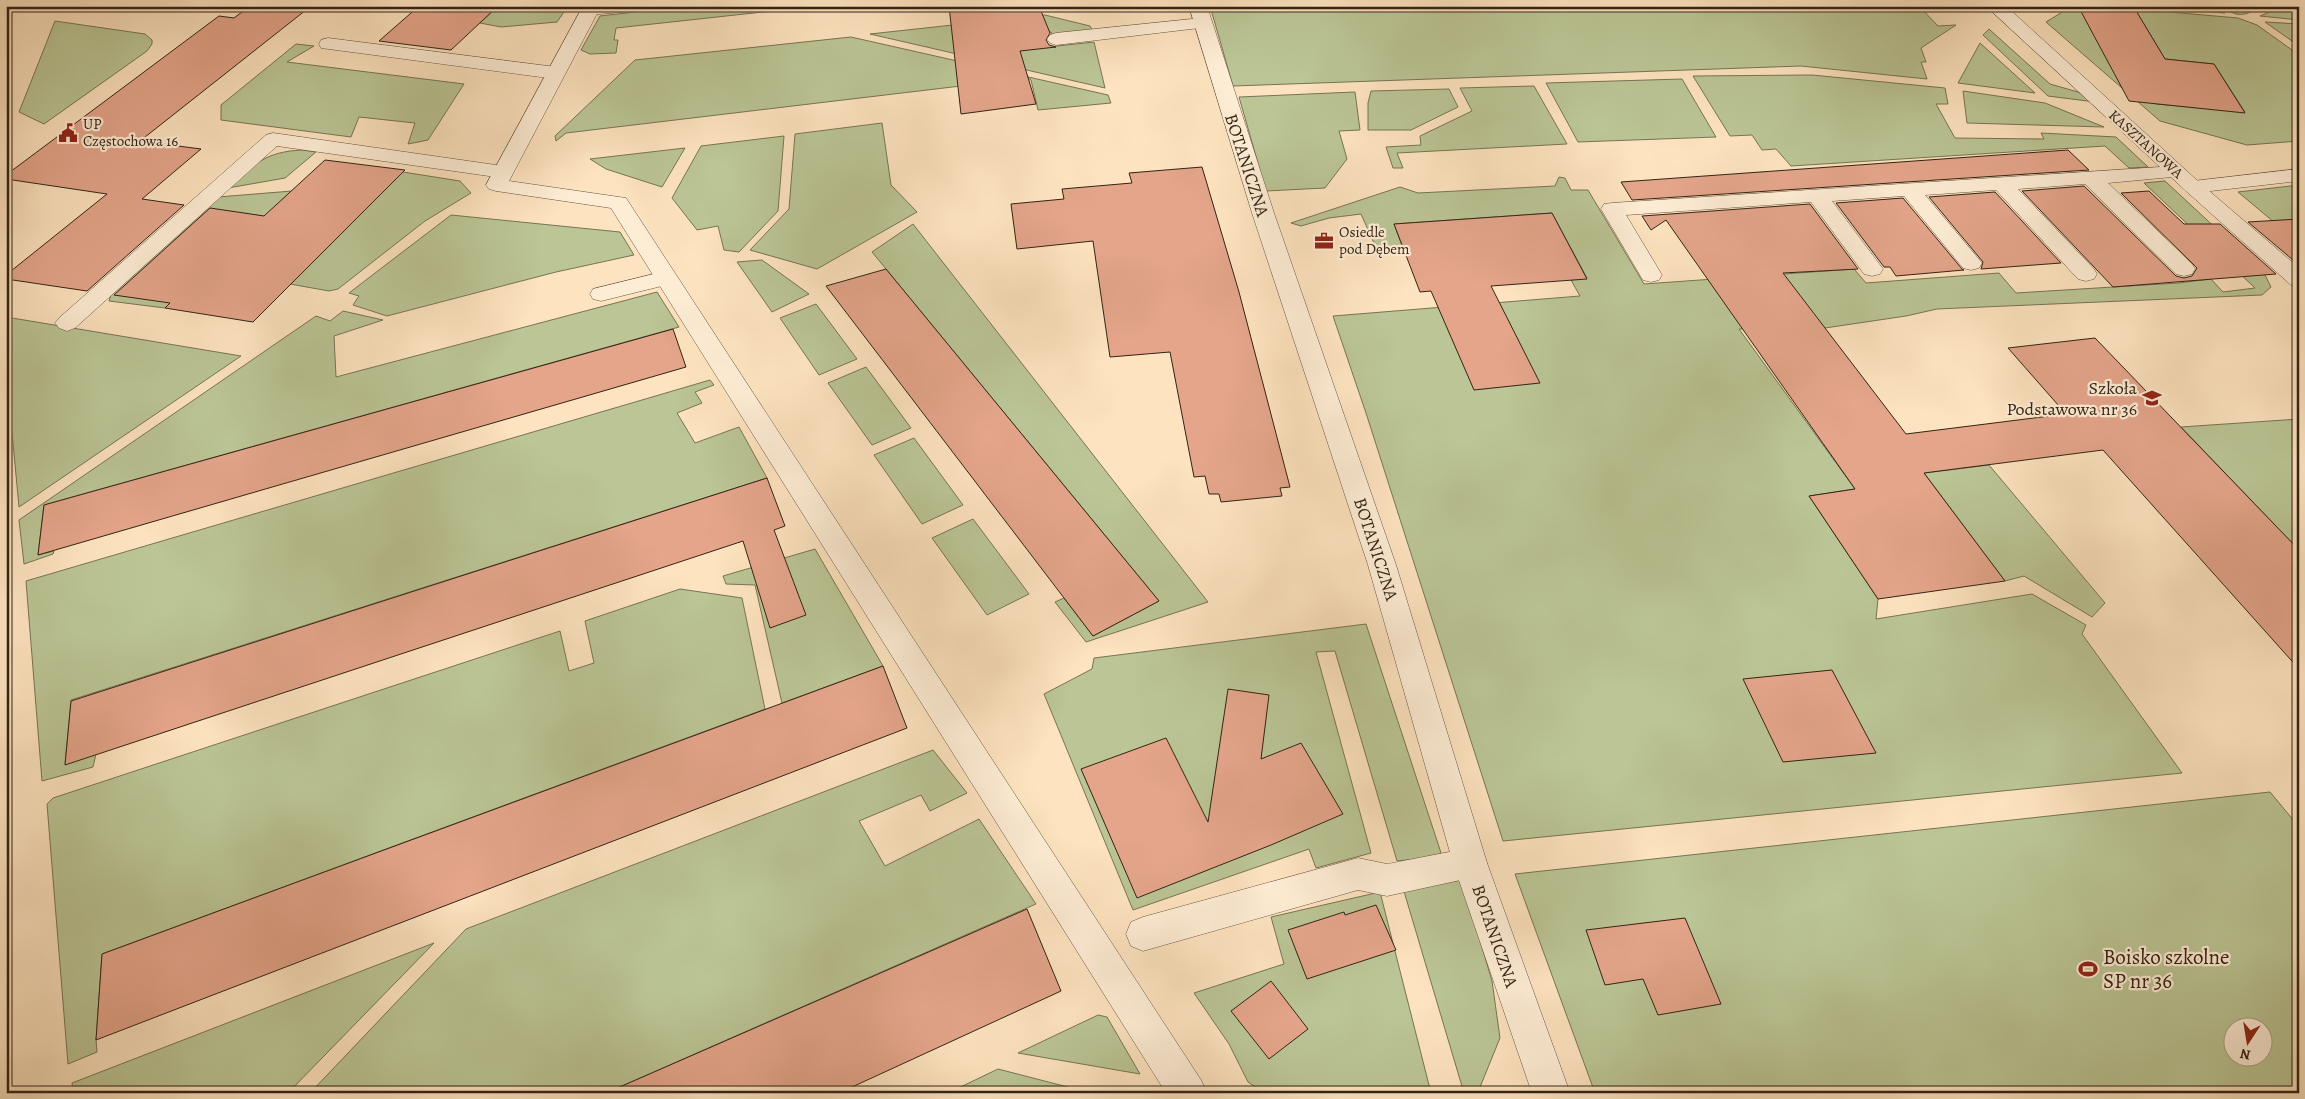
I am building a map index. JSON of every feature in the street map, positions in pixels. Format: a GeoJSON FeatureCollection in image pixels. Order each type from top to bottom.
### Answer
{"type":"FeatureCollection","features":[{"type":"Feature","properties":{"kind":"street"},"geometry":{"type":"LineString","coordinates":[[632,6],[591,8],[496,185],[618,203],[1188,1093]]}},
{"type":"Feature","properties":{"kind":"street","name":"KASZTANOWA"},"geometry":{"type":"LineString","coordinates":[[1995,6],[2176,172],[2299,280]]}},
{"type":"Feature","properties":{"kind":"street"},"geometry":{"type":"LineString","coordinates":[[1056,39],[1200,15]]}},
{"type":"Feature","properties":{"kind":"street","name":"BOTANICZNA"},"geometry":{"type":"LineString","coordinates":[[1200,15],[1260,204],[1382,565],[1470,863],[1551,1093]]}},
{"type":"Feature","properties":{"kind":"street"},"geometry":{"type":"LineString","coordinates":[[328,44],[556,73]]}},
{"type":"Feature","properties":{"kind":"street"},"geometry":{"type":"LineString","coordinates":[[67,323],[273,139],[503,172]]}},
{"type":"Feature","properties":{"kind":"street"},"geometry":{"type":"LineString","coordinates":[[1652,276],[1612,210],[2176,172]]}},
{"type":"Feature","properties":{"kind":"street"},"geometry":{"type":"LineString","coordinates":[[2193,187],[2299,175]]}},
{"type":"Feature","properties":{"kind":"street"},"geometry":{"type":"LineString","coordinates":[[2091,178],[2184,269]]}},
{"type":"Feature","properties":{"kind":"street"},"geometry":{"type":"LineString","coordinates":[[2002,184],[2086,274]]}},
{"type":"Feature","properties":{"kind":"street"},"geometry":{"type":"LineString","coordinates":[[1911,191],[1971,263]]}},
{"type":"Feature","properties":{"kind":"street"},"geometry":{"type":"LineString","coordinates":[[1818,197],[1872,269]]}},
{"type":"Feature","properties":{"kind":"street"},"geometry":{"type":"LineString","coordinates":[[601,294],[666,278]]}},
{"type":"Feature","properties":{"kind":"street"},"geometry":{"type":"LineString","coordinates":[[1142,934],[1358,874],[1387,880],[1470,863]]}},
{"type":"Feature","properties":{"kind":"green space"},"geometry":{"type":"Polygon","coordinates":[[[498,6],[568,6],[557,22],[501,27],[480,23],[498,6]]]}},
{"type":"Feature","properties":{"kind":"green space"},"geometry":{"type":"Polygon","coordinates":[[[688,6],[818,6],[616,28],[614,40],[618,40],[616,53],[590,54],[581,50],[600,16],[688,6]]]}},
{"type":"Feature","properties":{"kind":"green space"},"geometry":{"type":"Polygon","coordinates":[[[1210,6],[1919,6],[1938,26],[1956,25],[1921,48],[1926,62],[1921,62],[1927,79],[1801,66],[1233,86],[1210,6]]]}},
{"type":"Feature","properties":{"kind":"green space"},"geometry":{"type":"Polygon","coordinates":[[[2072,6],[2078,6],[2129,56],[2156,104],[2245,112],[2214,64],[2165,59],[2135,9],[2238,18],[2257,25],[2299,55],[2299,141],[2247,145],[2160,121],[2046,22],[2072,6]]]}},
{"type":"Feature","properties":{"kind":"green space"},"geometry":{"type":"Polygon","coordinates":[[[2143,6],[2215,6],[2225,13],[2143,6]]]}},
{"type":"Feature","properties":{"kind":"green space"},"geometry":{"type":"Polygon","coordinates":[[[2222,6],[2264,6],[2247,13],[2238,14],[2222,6]]]}},
{"type":"Feature","properties":{"kind":"green space"},"geometry":{"type":"Polygon","coordinates":[[[2284,6],[2299,6],[2299,20],[2260,16],[2284,6]]]}},
{"type":"Feature","properties":{"kind":"green space"},"geometry":{"type":"Polygon","coordinates":[[[1045,15],[1090,26],[1093,31],[1053,36],[1051,32],[1026,35],[1030,49],[1094,42],[1105,88],[870,34],[1045,15]]]}},
{"type":"Feature","properties":{"kind":"green space"},"geometry":{"type":"Polygon","coordinates":[[[55,21],[145,34],[152,40],[152,44],[147,51],[44,124],[19,112],[55,21]]]}},
{"type":"Feature","properties":{"kind":"green space"},"geometry":{"type":"Polygon","coordinates":[[[2265,22],[2299,24],[2299,46],[2265,22]]]}},
{"type":"Feature","properties":{"kind":"green space"},"geometry":{"type":"Polygon","coordinates":[[[1989,29],[2050,84],[2078,92],[2095,102],[2048,96],[1983,35],[1989,29]]]}},
{"type":"Feature","properties":{"kind":"green space"},"geometry":{"type":"Polygon","coordinates":[[[851,37],[1108,95],[1111,103],[1038,110],[1031,80],[1028,78],[566,133],[556,141],[555,136],[635,60],[851,37]]]}},
{"type":"Feature","properties":{"kind":"green space"},"geometry":{"type":"Polygon","coordinates":[[[1980,43],[2035,93],[1958,83],[1980,43]]]}},
{"type":"Feature","properties":{"kind":"green space"},"geometry":{"type":"Polygon","coordinates":[[[296,44],[314,46],[287,62],[464,84],[428,140],[408,144],[415,123],[359,117],[351,137],[221,120],[221,105],[296,44]]]}},
{"type":"Feature","properties":{"kind":"green space"},"geometry":{"type":"Polygon","coordinates":[[[1812,75],[1945,88],[1948,104],[1936,104],[1955,138],[2044,139],[2041,133],[2116,137],[2148,167],[2129,168],[2105,146],[1791,166],[1776,149],[1762,150],[1752,135],[1730,136],[1693,76],[1812,75]]]}},
{"type":"Feature","properties":{"kind":"green space"},"geometry":{"type":"Polygon","coordinates":[[[1682,79],[1716,137],[1578,142],[1546,83],[1682,79]]]}},
{"type":"Feature","properties":{"kind":"green space"},"geometry":{"type":"Polygon","coordinates":[[[1534,86],[1567,144],[1397,153],[1403,168],[1393,168],[1386,147],[1421,145],[1420,136],[1472,111],[1460,88],[1534,86]]]}},
{"type":"Feature","properties":{"kind":"green space"},"geometry":{"type":"Polygon","coordinates":[[[1449,89],[1458,107],[1411,130],[1368,130],[1368,103],[1371,91],[1449,89]]]}},
{"type":"Feature","properties":{"kind":"green space"},"geometry":{"type":"Polygon","coordinates":[[[1963,91],[2045,103],[2104,127],[1967,123],[1963,91]]]}},
{"type":"Feature","properties":{"kind":"green space"},"geometry":{"type":"Polygon","coordinates":[[[1355,92],[1360,130],[1339,131],[1347,159],[1325,188],[1266,191],[1239,97],[1355,92]]]}},
{"type":"Feature","properties":{"kind":"green space"},"geometry":{"type":"Polygon","coordinates":[[[882,123],[891,185],[917,212],[817,269],[750,250],[789,209],[795,134],[882,123]]]}},
{"type":"Feature","properties":{"kind":"green space"},"geometry":{"type":"Polygon","coordinates":[[[784,136],[778,211],[739,252],[724,250],[718,226],[697,230],[672,198],[701,146],[784,136]]]}},
{"type":"Feature","properties":{"kind":"green space"},"geometry":{"type":"Polygon","coordinates":[[[685,148],[662,187],[606,169],[590,159],[685,148]]]}},
{"type":"Feature","properties":{"kind":"green space"},"geometry":{"type":"Polygon","coordinates":[[[302,150],[316,152],[285,178],[228,188],[261,161],[278,153],[302,150]]]}},
{"type":"Feature","properties":{"kind":"green space"},"geometry":{"type":"Polygon","coordinates":[[[403,172],[460,181],[471,193],[425,221],[338,289],[329,291],[290,284],[403,172]]]}},
{"type":"Feature","properties":{"kind":"green space"},"geometry":{"type":"Polygon","coordinates":[[[1559,177],[1565,178],[1571,190],[1588,190],[1644,284],[1854,269],[1866,283],[1999,273],[2016,293],[2178,283],[2211,279],[2223,292],[2255,288],[2144,183],[2165,181],[2264,273],[2271,287],[2262,295],[1937,309],[1906,316],[1825,328],[1739,329],[1855,489],[1809,496],[1878,599],[1876,619],[2032,594],[2086,625],[2082,634],[2182,773],[1503,841],[1366,413],[1333,316],[1580,296],[1571,280],[1587,278],[1552,213],[1394,224],[1404,251],[1378,252],[1361,214],[1329,218],[1301,226],[1291,223],[1400,187],[1418,193],[1555,186],[1559,177]]]}},
{"type":"Feature","properties":{"kind":"green space"},"geometry":{"type":"Polygon","coordinates":[[[2299,185],[2299,243],[2238,192],[2299,185]]]}},
{"type":"Feature","properties":{"kind":"green space"},"geometry":{"type":"Polygon","coordinates":[[[292,191],[165,308],[109,301],[113,288],[218,197],[292,191]]]}},
{"type":"Feature","properties":{"kind":"green space"},"geometry":{"type":"Polygon","coordinates":[[[451,215],[620,232],[634,255],[556,272],[387,316],[353,305],[359,296],[349,293],[451,215]]]}},
{"type":"Feature","properties":{"kind":"green space"},"geometry":{"type":"Polygon","coordinates":[[[913,224],[1208,602],[1086,642],[1055,602],[1064,598],[1093,636],[1159,601],[872,252],[913,224]]]}},
{"type":"Feature","properties":{"kind":"green space"},"geometry":{"type":"Polygon","coordinates":[[[762,260],[809,294],[772,312],[737,262],[762,260]]]}},
{"type":"Feature","properties":{"kind":"green space"},"geometry":{"type":"Polygon","coordinates":[[[657,292],[679,327],[44,505],[38,555],[54,551],[53,554],[24,564],[19,520],[316,316],[330,321],[343,311],[383,320],[334,336],[336,377],[657,292]]]}},
{"type":"Feature","properties":{"kind":"green space"},"geometry":{"type":"Polygon","coordinates":[[[816,304],[857,359],[819,375],[780,318],[816,304]]]}},
{"type":"Feature","properties":{"kind":"green space"},"geometry":{"type":"Polygon","coordinates":[[[6,317],[241,356],[19,507],[6,368],[6,317]]]}},
{"type":"Feature","properties":{"kind":"green space"},"geometry":{"type":"Polygon","coordinates":[[[866,367],[911,428],[872,445],[828,383],[866,367]]]}},
{"type":"Feature","properties":{"kind":"green space"},"geometry":{"type":"Polygon","coordinates":[[[710,380],[714,385],[695,392],[702,403],[677,413],[695,443],[739,427],[767,478],[71,700],[65,764],[96,754],[93,767],[42,781],[26,581],[710,380]]]}},
{"type":"Feature","properties":{"kind":"green space"},"geometry":{"type":"Polygon","coordinates":[[[2299,419],[2299,550],[2181,427],[2299,419]]]}},
{"type":"Feature","properties":{"kind":"green space"},"geometry":{"type":"Polygon","coordinates":[[[914,438],[963,505],[922,524],[874,455],[914,438]]]}},
{"type":"Feature","properties":{"kind":"green space"},"geometry":{"type":"Polygon","coordinates":[[[1989,465],[2105,603],[2092,617],[2024,576],[2005,581],[1924,473],[1989,465]]]}},
{"type":"Feature","properties":{"kind":"green space"},"geometry":{"type":"Polygon","coordinates":[[[973,519],[1029,594],[987,615],[932,538],[973,519]]]}},
{"type":"Feature","properties":{"kind":"green space"},"geometry":{"type":"Polygon","coordinates":[[[815,549],[883,666],[782,703],[755,585],[726,584],[723,576],[815,549]]]}},
{"type":"Feature","properties":{"kind":"green space"},"geometry":{"type":"Polygon","coordinates":[[[680,589],[742,598],[765,709],[102,954],[96,1040],[97,1052],[68,1064],[47,804],[53,798],[560,631],[569,671],[594,663],[585,621],[680,589]]]}},
{"type":"Feature","properties":{"kind":"green space"},"geometry":{"type":"Polygon","coordinates":[[[1366,624],[1442,856],[1397,861],[1335,651],[1316,652],[1371,853],[1316,868],[1309,849],[1133,910],[1044,694],[1092,669],[1094,658],[1366,624]]]}},
{"type":"Feature","properties":{"kind":"green space"},"geometry":{"type":"Polygon","coordinates":[[[933,750],[967,793],[930,811],[921,795],[859,821],[885,866],[979,819],[1036,904],[606,1093],[310,1093],[466,929],[933,750]]]}},
{"type":"Feature","properties":{"kind":"green space"},"geometry":{"type":"Polygon","coordinates":[[[2270,792],[2299,827],[2299,1093],[1595,1093],[1515,874],[2270,792]]]}},
{"type":"Feature","properties":{"kind":"green space"},"geometry":{"type":"Polygon","coordinates":[[[1462,880],[1492,981],[1500,1038],[1478,1092],[1464,1093],[1403,888],[1462,880]]]}},
{"type":"Feature","properties":{"kind":"green space"},"geometry":{"type":"Polygon","coordinates":[[[1380,892],[1431,1093],[1264,1093],[1248,1082],[1229,1044],[1194,993],[1284,964],[1271,917],[1380,892]]]}},
{"type":"Feature","properties":{"kind":"green space"},"geometry":{"type":"Polygon","coordinates":[[[434,943],[288,1093],[73,1093],[72,1083],[434,943]]]}},
{"type":"Feature","properties":{"kind":"green space"},"geometry":{"type":"Polygon","coordinates":[[[1098,1015],[1107,1017],[1140,1074],[1018,1053],[1098,1015]]]}},
{"type":"Feature","properties":{"kind":"green space"},"geometry":{"type":"Polygon","coordinates":[[[998,1069],[1091,1093],[948,1093],[998,1069]]]}},
{"type":"Feature","properties":{"kind":"building"},"geometry":{"type":"Polygon","coordinates":[[[250,6],[311,6],[140,141],[201,149],[142,199],[184,205],[87,291],[6,279],[6,275],[107,194],[6,179],[6,175],[219,16],[234,18],[250,6]]]}},
{"type":"Feature","properties":{"kind":"building"},"geometry":{"type":"Polygon","coordinates":[[[419,6],[498,6],[451,50],[379,41],[419,6]]]}},
{"type":"Feature","properties":{"kind":"building"},"geometry":{"type":"Polygon","coordinates":[[[949,6],[1039,6],[1050,33],[1046,40],[1049,45],[1056,47],[1020,51],[1036,104],[961,114],[949,6]]]}},
{"type":"Feature","properties":{"kind":"building"},"geometry":{"type":"Polygon","coordinates":[[[2078,6],[2135,9],[2165,59],[2214,64],[2245,113],[2129,101],[2078,6]]]}},
{"type":"Feature","properties":{"kind":"building"},"geometry":{"type":"Polygon","coordinates":[[[2068,150],[2089,170],[1632,200],[1621,182],[2068,150]]]}},
{"type":"Feature","properties":{"kind":"building"},"geometry":{"type":"Polygon","coordinates":[[[325,160],[405,170],[253,322],[165,308],[170,303],[114,295],[210,208],[264,216],[325,160]]]}},
{"type":"Feature","properties":{"kind":"building"},"geometry":{"type":"Polygon","coordinates":[[[1202,167],[1239,292],[1290,487],[1280,488],[1282,496],[1221,502],[1219,494],[1209,494],[1205,476],[1194,477],[1170,352],[1110,357],[1093,241],[1017,249],[1011,204],[1064,199],[1062,189],[1132,183],[1129,173],[1202,167]]]}},
{"type":"Feature","properties":{"kind":"building"},"geometry":{"type":"Polygon","coordinates":[[[2084,186],[2176,276],[2184,278],[2192,276],[2197,268],[2121,193],[2149,191],[2184,224],[2220,224],[2276,274],[2113,287],[2022,191],[2084,186]]]}},
{"type":"Feature","properties":{"kind":"building"},"geometry":{"type":"Polygon","coordinates":[[[1995,192],[2061,263],[1981,269],[1983,262],[1929,197],[1995,192]]]}},
{"type":"Feature","properties":{"kind":"building"},"geometry":{"type":"Polygon","coordinates":[[[1903,198],[1964,270],[1896,276],[1890,267],[1884,267],[1836,203],[1903,198]]]}},
{"type":"Feature","properties":{"kind":"building","name":"Szkoła Podstawowa nr 36"},"geometry":{"type":"Polygon","coordinates":[[[1810,204],[1858,269],[1783,273],[1906,434],[2066,414],[2008,348],[2095,338],[2299,550],[2299,669],[2103,450],[1924,473],[2005,581],[1878,599],[1809,496],[1855,489],[1666,220],[1651,230],[1642,216],[1810,204]]]}},
{"type":"Feature","properties":{"kind":"building"},"geometry":{"type":"Polygon","coordinates":[[[1552,213],[1587,279],[1491,286],[1540,383],[1474,390],[1431,291],[1420,292],[1394,224],[1552,213]]]}},
{"type":"Feature","properties":{"kind":"building"},"geometry":{"type":"Polygon","coordinates":[[[2299,219],[2299,265],[2248,222],[2299,219]]]}},
{"type":"Feature","properties":{"kind":"building"},"geometry":{"type":"Polygon","coordinates":[[[886,269],[1159,601],[1093,636],[826,286],[886,269]]]}},
{"type":"Feature","properties":{"kind":"building"},"geometry":{"type":"Polygon","coordinates":[[[673,329],[686,367],[38,555],[44,505],[673,329]]]}},
{"type":"Feature","properties":{"kind":"building"},"geometry":{"type":"Polygon","coordinates":[[[767,478],[785,526],[774,530],[806,615],[770,628],[743,541],[65,765],[71,701],[767,478]]]}},
{"type":"Feature","properties":{"kind":"building"},"geometry":{"type":"Polygon","coordinates":[[[883,666],[907,728],[96,1040],[102,954],[883,666]]]}},
{"type":"Feature","properties":{"kind":"building"},"geometry":{"type":"Polygon","coordinates":[[[1832,670],[1876,753],[1783,762],[1743,679],[1832,670]]]}},
{"type":"Feature","properties":{"kind":"building"},"geometry":{"type":"Polygon","coordinates":[[[1228,689],[1269,695],[1261,759],[1301,743],[1343,814],[1271,845],[1137,898],[1081,769],[1166,738],[1208,822],[1228,689]]]}},
{"type":"Feature","properties":{"kind":"building"},"geometry":{"type":"Polygon","coordinates":[[[1376,905],[1396,950],[1307,979],[1288,930],[1344,912],[1345,915],[1376,905]]]}},
{"type":"Feature","properties":{"kind":"building"},"geometry":{"type":"Polygon","coordinates":[[[1027,909],[1061,991],[839,1093],[606,1093],[1027,909]]]}},
{"type":"Feature","properties":{"kind":"building"},"geometry":{"type":"Polygon","coordinates":[[[1685,918],[1721,1004],[1658,1015],[1643,979],[1605,985],[1586,930],[1685,918]]]}},
{"type":"Feature","properties":{"kind":"building"},"geometry":{"type":"Polygon","coordinates":[[[1271,981],[1308,1029],[1269,1059],[1231,1011],[1271,981]]]}},
{"type":"Feature","properties":{"kind":"place","name":"UP Częstochowa 16"},"geometry":{"type":"Point","coordinates":[68,133]}},
{"type":"Feature","properties":{"kind":"place","name":"Osiedle pod Dębem"},"geometry":{"type":"Point","coordinates":[1324,241]}},
{"type":"Feature","properties":{"kind":"place","name":"Szkoła Podstawowa nr 36"},"geometry":{"type":"Point","coordinates":[2152,398]}},
{"type":"Feature","properties":{"kind":"place","name":"Boisko szkolne SP nr 36"},"geometry":{"type":"Point","coordinates":[2088,969]}}]}
